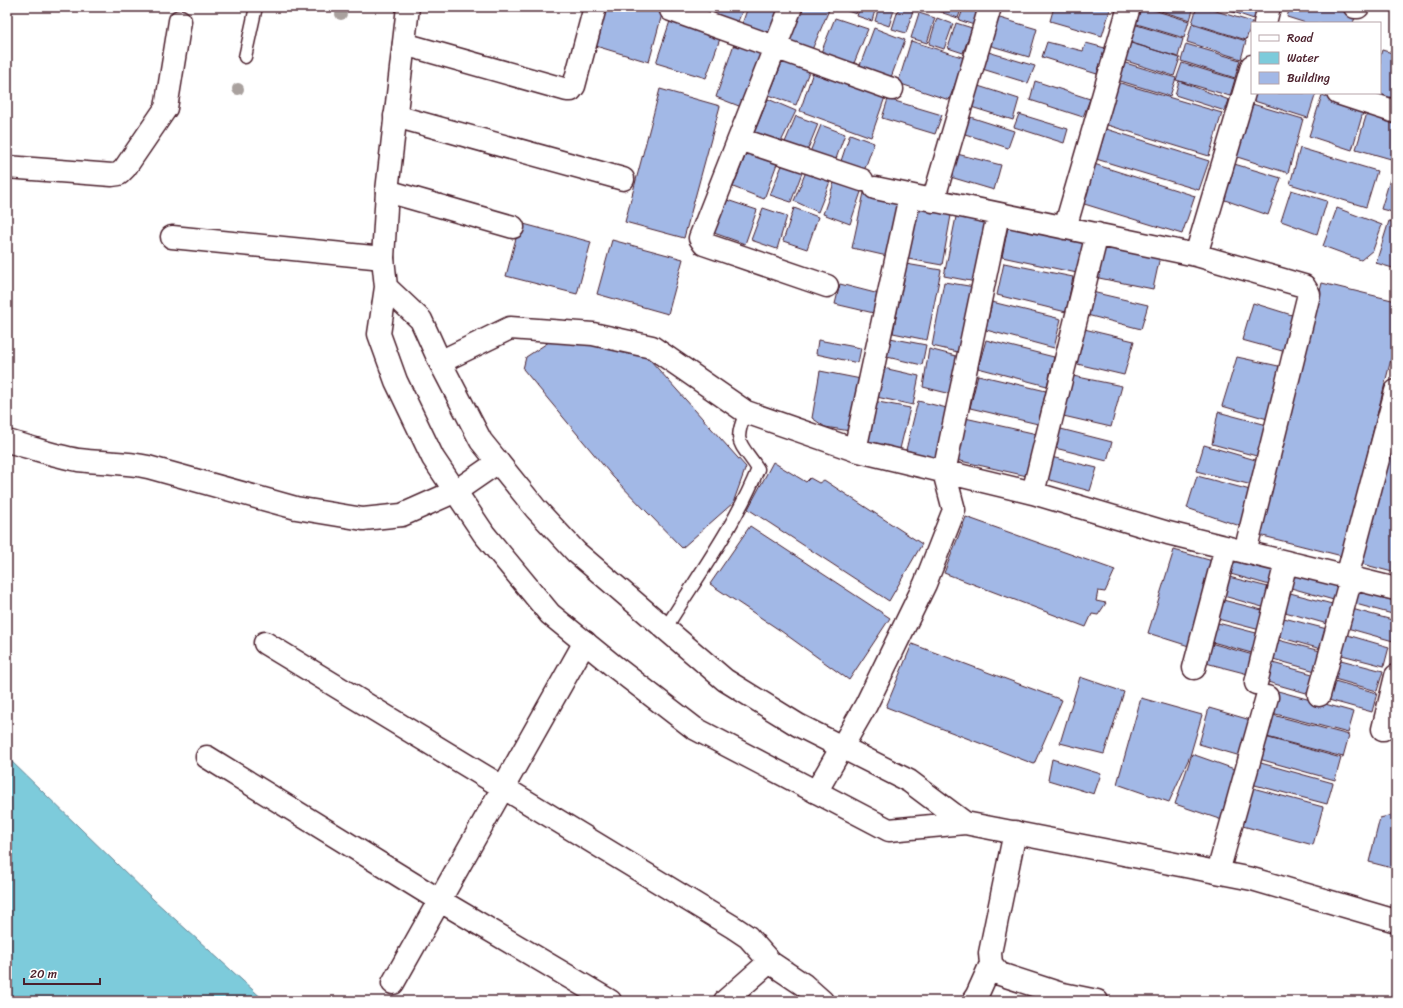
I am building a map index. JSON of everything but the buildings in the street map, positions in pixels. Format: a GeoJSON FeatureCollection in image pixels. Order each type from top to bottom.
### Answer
{"type":"FeatureCollection","features":[{"type":"Feature","properties":{"kind":"street"},"geometry":{"type":"LineString","coordinates":[[408,7],[387,191],[382,258],[386,288],[379,334],[396,381],[433,458],[484,534],[550,614],[694,728],[889,830],[965,823],[1252,879],[1396,921]]}},
{"type":"Feature","properties":{"kind":"street"},"geometry":{"type":"LineString","coordinates":[[404,44],[571,90],[574,86],[595,7]]}},
{"type":"Feature","properties":{"kind":"street"},"geometry":{"type":"LineString","coordinates":[[792,7],[700,238],[701,242],[704,244],[826,286]]}},
{"type":"Feature","properties":{"kind":"street"},"geometry":{"type":"LineString","coordinates":[[933,201],[990,7]]}},
{"type":"Feature","properties":{"kind":"street"},"geometry":{"type":"LineString","coordinates":[[1065,228],[1129,7]]}},
{"type":"Feature","properties":{"kind":"street"},"geometry":{"type":"LineString","coordinates":[[1264,22],[1269,7]]}},
{"type":"Feature","properties":{"kind":"street"},"geometry":{"type":"LineString","coordinates":[[671,10],[892,89]]}},
{"type":"Feature","properties":{"kind":"street"},"geometry":{"type":"LineString","coordinates":[[7,167],[112,175],[119,174],[126,168],[166,108],[180,21]]}},
{"type":"Feature","properties":{"kind":"street"},"geometry":{"type":"LineString","coordinates":[[1196,256],[1251,69]]}},
{"type":"Feature","properties":{"kind":"street"},"geometry":{"type":"LineString","coordinates":[[1341,94],[1396,112]]}},
{"type":"Feature","properties":{"kind":"street"},"geometry":{"type":"LineString","coordinates":[[395,116],[623,179]]}},
{"type":"Feature","properties":{"kind":"street"},"geometry":{"type":"LineString","coordinates":[[739,139],[868,184],[910,196],[1097,234],[1196,256],[1304,286],[1309,294],[1235,549],[1194,668]]}},
{"type":"Feature","properties":{"kind":"street"},"geometry":{"type":"LineString","coordinates":[[387,191],[513,227]]}},
{"type":"Feature","properties":{"kind":"street"},"geometry":{"type":"LineString","coordinates":[[855,450],[910,196]]}},
{"type":"Feature","properties":{"kind":"street"},"geometry":{"type":"LineString","coordinates":[[816,792],[843,747],[925,584],[954,510],[944,472],[998,215]]}},
{"type":"Feature","properties":{"kind":"street"},"geometry":{"type":"LineString","coordinates":[[1033,493],[1097,234]]}},
{"type":"Feature","properties":{"kind":"street"},"geometry":{"type":"LineString","coordinates":[[172,237],[382,258]]}},
{"type":"Feature","properties":{"kind":"street"},"geometry":{"type":"LineString","coordinates":[[386,288],[421,320],[440,362],[481,441],[536,509],[576,552],[725,680],[798,725],[909,781],[965,823]]}},
{"type":"Feature","properties":{"kind":"street"},"geometry":{"type":"LineString","coordinates":[[440,362],[510,328],[593,334],[652,347],[746,412],[855,450],[1033,493],[1168,533],[1396,589]]}},
{"type":"Feature","properties":{"kind":"street"},"geometry":{"type":"LineString","coordinates":[[1319,695],[1396,391]]}},
{"type":"Feature","properties":{"kind":"street"},"geometry":{"type":"LineString","coordinates":[[7,441],[76,459],[104,463],[128,462],[148,466],[296,508],[363,519],[402,515],[456,491],[498,462]]}},
{"type":"Feature","properties":{"kind":"street"},"geometry":{"type":"LineString","coordinates":[[1218,872],[1261,690],[1286,562]]}},
{"type":"Feature","properties":{"kind":"street"},"geometry":{"type":"LineString","coordinates":[[393,983],[585,642]]}},
{"type":"Feature","properties":{"kind":"street"},"geometry":{"type":"LineString","coordinates":[[266,643],[748,937],[771,963],[804,985],[822,1001]]}},
{"type":"Feature","properties":{"kind":"street"},"geometry":{"type":"LineString","coordinates":[[1383,729],[1396,676]]}},
{"type":"Feature","properties":{"kind":"street"},"geometry":{"type":"LineString","coordinates":[[207,757],[439,900],[610,1001]]}},
{"type":"Feature","properties":{"kind":"street"},"geometry":{"type":"LineString","coordinates":[[973,1001],[991,964],[990,954],[1015,832]]}},
{"type":"Feature","properties":{"kind":"street"},"geometry":{"type":"LineString","coordinates":[[725,1001],[768,963],[771,963]]}},
{"type":"Feature","properties":{"kind":"street"},"geometry":{"type":"LineString","coordinates":[[991,964],[1000,974],[1059,997],[1097,1001]]}},
{"type":"Feature","properties":{"kind":"lane"},"geometry":{"type":"LineString","coordinates":[[245,57],[256,7]]}},
{"type":"Feature","properties":{"kind":"lane"},"geometry":{"type":"LineString","coordinates":[[666,629],[729,526],[758,469],[739,443],[738,430],[746,412]]}},
{"type":"Feature","properties":{"kind":"water"},"geometry":{"type":"Polygon","coordinates":[[[7,757],[154,900],[265,1001],[7,1001],[7,757]]]}}]}
